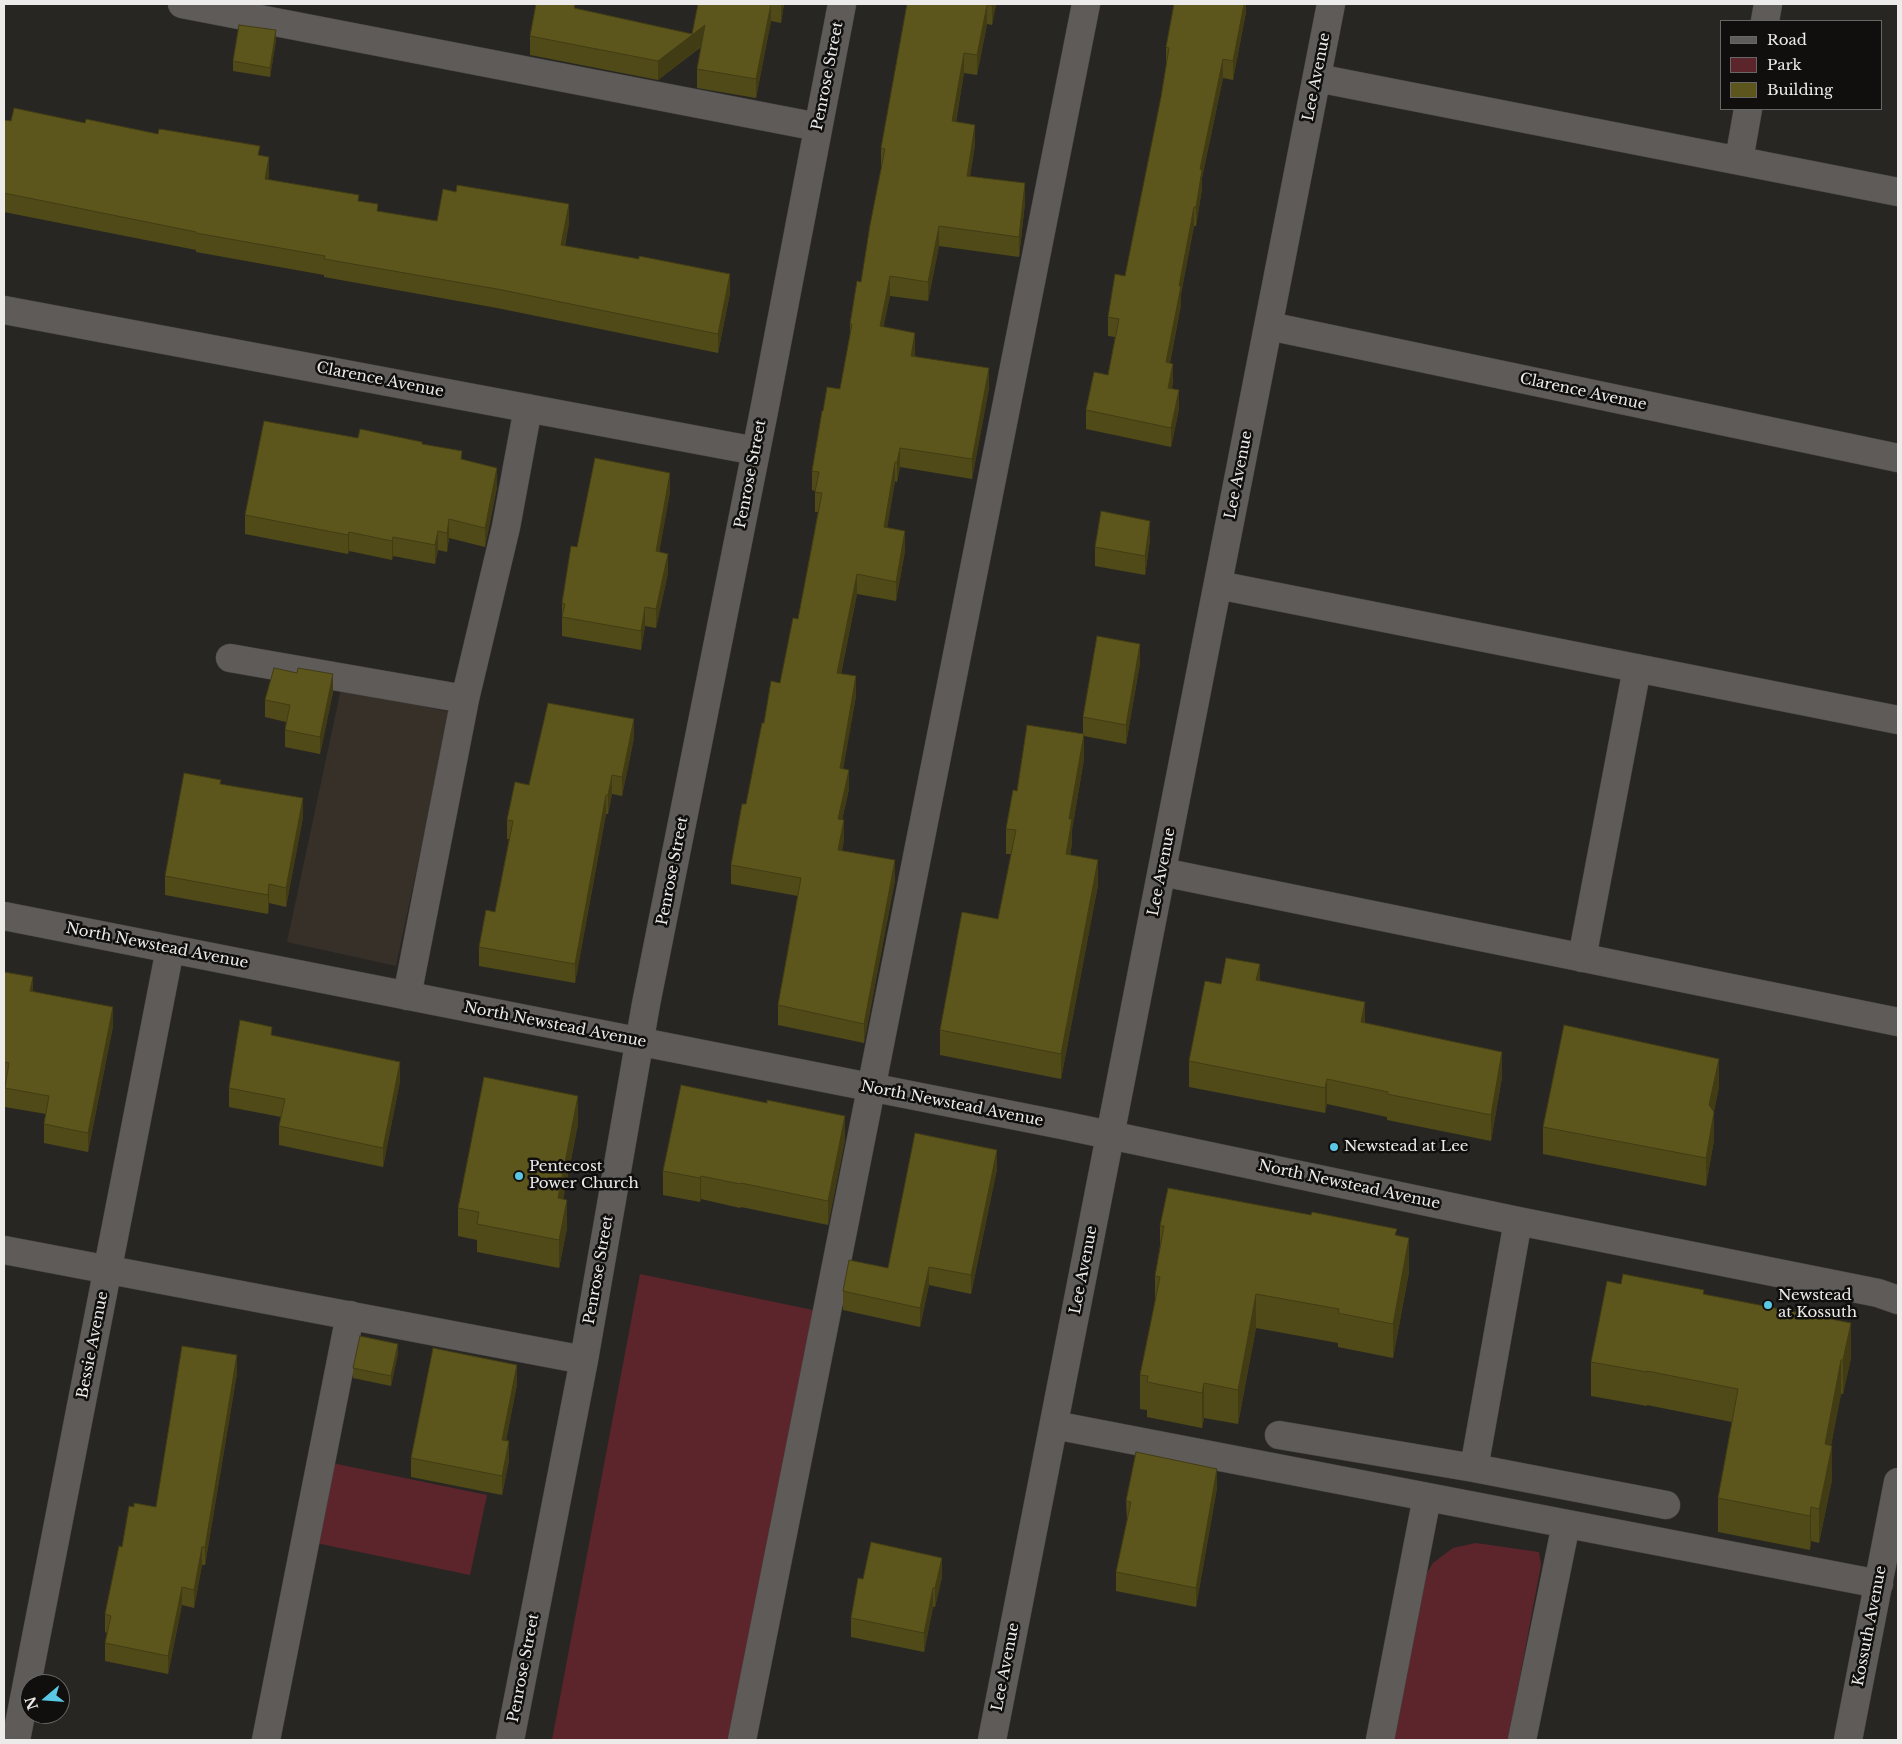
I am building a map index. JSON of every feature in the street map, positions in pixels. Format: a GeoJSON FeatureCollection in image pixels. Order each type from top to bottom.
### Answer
{"type":"FeatureCollection","features":[{"type":"Feature","properties":{"kind":"street"},"geometry":{"type":"LineString","coordinates":[[182,4],[818,127]]}},
{"type":"Feature","properties":{"kind":"street","name":"Penrose Street"},"geometry":{"type":"LineString","coordinates":[[510,1740],[584,1360],[639,1042],[842,4]]}},
{"type":"Feature","properties":{"kind":"street"},"geometry":{"type":"LineString","coordinates":[[742,1740],[1086,4]]}},
{"type":"Feature","properties":{"kind":"street","name":"Lee Avenue"},"geometry":{"type":"LineString","coordinates":[[992,1740],[1331,4]]}},
{"type":"Feature","properties":{"kind":"street"},"geometry":{"type":"LineString","coordinates":[[1765,20],[1768,4]]}},
{"type":"Feature","properties":{"kind":"street"},"geometry":{"type":"LineString","coordinates":[[1317,78],[1898,192]]}},
{"type":"Feature","properties":{"kind":"street"},"geometry":{"type":"LineString","coordinates":[[1739,160],[1748,110]]}},
{"type":"Feature","properties":{"kind":"street","name":"Clarence Avenue"},"geometry":{"type":"LineString","coordinates":[[4,310],[756,450]]}},
{"type":"Feature","properties":{"kind":"street","name":"Clarence Avenue"},"geometry":{"type":"LineString","coordinates":[[1269,326],[1898,458]]}},
{"type":"Feature","properties":{"kind":"street"},"geometry":{"type":"LineString","coordinates":[[407,996],[465,699],[506,527],[528,408]]}},
{"type":"Feature","properties":{"kind":"street"},"geometry":{"type":"LineString","coordinates":[[1218,585],[1898,720]]}},
{"type":"Feature","properties":{"kind":"street"},"geometry":{"type":"LineString","coordinates":[[230,658],[465,699]]}},
{"type":"Feature","properties":{"kind":"street"},"geometry":{"type":"LineString","coordinates":[[1582,958],[1637,668]]}},
{"type":"Feature","properties":{"kind":"street"},"geometry":{"type":"LineString","coordinates":[[1162,872],[1898,1022]]}},
{"type":"Feature","properties":{"kind":"street","name":"North Newstead Avenue"},"geometry":{"type":"LineString","coordinates":[[4,916],[1110,1135],[1878,1294],[1898,1300]]}},
{"type":"Feature","properties":{"kind":"street","name":"Bessie Avenue"},"geometry":{"type":"LineString","coordinates":[[16,1740],[170,949]]}},
{"type":"Feature","properties":{"kind":"street"},"geometry":{"type":"LineString","coordinates":[[1474,1468],[1518,1221]]}},
{"type":"Feature","properties":{"kind":"street"},"geometry":{"type":"LineString","coordinates":[[4,1250],[584,1360]]}},
{"type":"Feature","properties":{"kind":"street"},"geometry":{"type":"LineString","coordinates":[[266,1740],[350,1315]]}},
{"type":"Feature","properties":{"kind":"street"},"geometry":{"type":"LineString","coordinates":[[1054,1425],[1878,1584]]}},
{"type":"Feature","properties":{"kind":"street"},"geometry":{"type":"LineString","coordinates":[[1279,1435],[1474,1468],[1666,1505]]}},
{"type":"Feature","properties":{"kind":"street","name":"Kossuth Avenue"},"geometry":{"type":"LineString","coordinates":[[1848,1740],[1878,1584],[1892,1547],[1898,1482]]}},
{"type":"Feature","properties":{"kind":"street"},"geometry":{"type":"LineString","coordinates":[[1380,1740],[1427,1497]]}},
{"type":"Feature","properties":{"kind":"street"},"geometry":{"type":"LineString","coordinates":[[1522,1740],[1566,1524]]}},
{"type":"Feature","properties":{"kind":"shaded area"},"geometry":{"type":"Polygon","coordinates":[[[341,689],[450,712],[396,966],[287,942],[341,689]]]}},
{"type":"Feature","properties":{"kind":"green space"},"geometry":{"type":"Polygon","coordinates":[[[640,1274],[813,1310],[729,1740],[552,1740],[640,1274]]]}},
{"type":"Feature","properties":{"kind":"green space"},"geometry":{"type":"Polygon","coordinates":[[[332,1463],[487,1495],[470,1575],[316,1543],[332,1463]]]}},
{"type":"Feature","properties":{"kind":"green space"},"geometry":{"type":"Polygon","coordinates":[[[1476,1543],[1539,1552],[1541,1565],[1508,1740],[1390,1740],[1418,1588],[1433,1563],[1453,1548],[1476,1543]]]}},
{"type":"Feature","properties":{"kind":"building"},"geometry":{"type":"Polygon","coordinates":[[[536,4],[571,4],[575,5],[574,8],[692,34],[698,4],[771,4],[756,79],[697,69],[705,25],[658,61],[530,36],[536,4]]]}},
{"type":"Feature","properties":{"kind":"building"},"geometry":{"type":"Polygon","coordinates":[[[907,4],[992,4],[987,5],[977,55],[964,53],[952,121],[975,125],[967,176],[1025,183],[1019,237],[939,226],[928,282],[890,276],[880,326],[915,333],[911,356],[989,368],[972,459],[900,448],[897,462],[895,462],[884,527],[905,531],[896,582],[857,574],[837,673],[856,676],[840,768],[849,770],[838,819],[844,820],[838,850],[895,860],[864,1024],[778,1005],[801,878],[731,865],[742,804],[746,804],[762,723],[764,723],[771,681],[780,683],[793,618],[798,619],[822,493],[815,492],[819,472],[812,471],[822,411],[827,387],[840,389],[852,324],[850,324],[857,281],[861,282],[885,149],[881,148],[907,4]]]}},
{"type":"Feature","properties":{"kind":"building"},"geometry":{"type":"Polygon","coordinates":[[[1174,4],[1244,4],[1233,61],[1223,59],[1200,169],[1202,170],[1196,207],[1194,207],[1179,286],[1181,286],[1166,362],[1173,364],[1168,388],[1179,390],[1171,428],[1086,410],[1094,372],[1108,375],[1119,319],[1108,317],[1115,274],[1125,276],[1161,97],[1169,48],[1166,47],[1174,4]]]}},
{"type":"Feature","properties":{"kind":"building"},"geometry":{"type":"Polygon","coordinates":[[[239,25],[276,30],[270,68],[233,61],[239,25]]]}},
{"type":"Feature","properties":{"kind":"building"},"geometry":{"type":"Polygon","coordinates":[[[14,108],[85,123],[86,119],[158,134],[159,129],[260,146],[258,155],[269,157],[265,179],[359,195],[358,201],[378,204],[377,211],[437,221],[443,189],[456,192],[457,185],[569,204],[561,245],[639,259],[639,256],[730,274],[718,334],[497,289],[324,259],[325,256],[196,233],[4,193],[4,120],[11,121],[14,108]]]}},
{"type":"Feature","properties":{"kind":"building"},"geometry":{"type":"Polygon","coordinates":[[[264,421],[358,438],[360,429],[422,442],[422,444],[462,451],[461,459],[497,468],[485,528],[449,519],[447,533],[438,531],[435,545],[393,537],[392,541],[349,532],[348,535],[245,515],[264,421]]]}},
{"type":"Feature","properties":{"kind":"building"},"geometry":{"type":"Polygon","coordinates":[[[595,458],[670,473],[656,551],[668,554],[656,609],[645,607],[641,631],[562,617],[565,604],[562,603],[571,546],[577,547],[595,458]]]}},
{"type":"Feature","properties":{"kind":"building"},"geometry":{"type":"Polygon","coordinates":[[[1101,511],[1150,521],[1145,556],[1095,547],[1101,511]]]}},
{"type":"Feature","properties":{"kind":"building"},"geometry":{"type":"Polygon","coordinates":[[[1097,636],[1140,644],[1126,725],[1083,717],[1097,636]]]}},
{"type":"Feature","properties":{"kind":"building"},"geometry":{"type":"Polygon","coordinates":[[[274,668],[297,673],[298,668],[333,674],[320,737],[285,730],[290,705],[265,700],[274,668]]]}},
{"type":"Feature","properties":{"kind":"building"},"geometry":{"type":"Polygon","coordinates":[[[548,703],[634,719],[622,777],[612,775],[608,795],[606,795],[575,964],[479,947],[486,910],[495,912],[513,821],[507,820],[515,782],[529,785],[548,703]]]}},
{"type":"Feature","properties":{"kind":"building"},"geometry":{"type":"Polygon","coordinates":[[[1027,725],[1084,734],[1069,819],[1072,819],[1066,854],[1098,860],[1061,1054],[940,1030],[962,912],[998,919],[1016,830],[1006,829],[1013,790],[1017,791],[1027,725]]]}},
{"type":"Feature","properties":{"kind":"building"},"geometry":{"type":"Polygon","coordinates":[[[184,773],[221,780],[220,784],[303,798],[286,888],[269,884],[268,895],[165,876],[184,773]]]}},
{"type":"Feature","properties":{"kind":"building"},"geometry":{"type":"Polygon","coordinates":[[[1226,958],[1260,964],[1256,980],[1365,1002],[1361,1022],[1502,1052],[1491,1115],[1387,1094],[1388,1092],[1327,1079],[1325,1088],[1189,1061],[1205,981],[1221,984],[1226,958]]]}},
{"type":"Feature","properties":{"kind":"building"},"geometry":{"type":"Polygon","coordinates":[[[4,972],[33,977],[30,991],[113,1007],[88,1133],[44,1124],[49,1096],[5,1088],[9,1063],[4,1062],[4,972]]]}},
{"type":"Feature","properties":{"kind":"building"},"geometry":{"type":"Polygon","coordinates":[[[240,1020],[272,1027],[271,1035],[400,1062],[383,1148],[279,1126],[285,1099],[229,1088],[240,1020]]]}},
{"type":"Feature","properties":{"kind":"building"},"geometry":{"type":"Polygon","coordinates":[[[1564,1025],[1719,1059],[1709,1105],[1714,1112],[1706,1158],[1543,1127],[1564,1025]]]}},
{"type":"Feature","properties":{"kind":"building","name":"Pentecost Power Church"},"geometry":{"type":"Polygon","coordinates":[[[484,1077],[578,1096],[558,1198],[567,1200],[559,1240],[477,1224],[479,1212],[458,1208],[484,1077]]]}},
{"type":"Feature","properties":{"kind":"building"},"geometry":{"type":"Polygon","coordinates":[[[681,1085],[767,1103],[767,1100],[845,1116],[828,1201],[741,1183],[663,1171],[681,1085]]]}},
{"type":"Feature","properties":{"kind":"building"},"geometry":{"type":"Polygon","coordinates":[[[915,1133],[997,1150],[971,1275],[929,1267],[920,1308],[843,1291],[849,1260],[888,1268],[915,1133]]]}},
{"type":"Feature","properties":{"kind":"building"},"geometry":{"type":"Polygon","coordinates":[[[1168,1188],[1311,1215],[1312,1212],[1397,1229],[1395,1235],[1409,1238],[1393,1324],[1338,1313],[1339,1309],[1256,1294],[1238,1390],[1204,1383],[1202,1393],[1147,1382],[1148,1376],[1140,1375],[1160,1277],[1155,1276],[1164,1226],[1160,1226],[1168,1188]]]}},
{"type":"Feature","properties":{"kind":"building"},"geometry":{"type":"Polygon","coordinates":[[[1623,1274],[1704,1290],[1703,1294],[1851,1323],[1843,1360],[1841,1360],[1825,1444],[1832,1446],[1819,1509],[1811,1507],[1810,1516],[1718,1498],[1738,1389],[1591,1362],[1607,1281],[1621,1284],[1623,1274]]]}},
{"type":"Feature","properties":{"kind":"building"},"geometry":{"type":"Polygon","coordinates":[[[360,1336],[398,1344],[391,1376],[353,1368],[360,1336]]]}},
{"type":"Feature","properties":{"kind":"building"},"geometry":{"type":"Polygon","coordinates":[[[182,1346],[237,1355],[205,1547],[202,1547],[194,1590],[182,1587],[168,1656],[105,1643],[111,1616],[105,1614],[119,1546],[122,1547],[129,1506],[134,1507],[134,1503],[156,1507],[182,1346]]]}},
{"type":"Feature","properties":{"kind":"building"},"geometry":{"type":"Polygon","coordinates":[[[433,1348],[517,1365],[502,1440],[509,1441],[502,1476],[411,1458],[433,1348]]]}},
{"type":"Feature","properties":{"kind":"building"},"geometry":{"type":"Polygon","coordinates":[[[1136,1452],[1217,1469],[1196,1588],[1116,1572],[1131,1502],[1126,1501],[1136,1452]]]}},
{"type":"Feature","properties":{"kind":"building"},"geometry":{"type":"Polygon","coordinates":[[[871,1542],[942,1558],[935,1588],[933,1588],[924,1633],[851,1618],[858,1578],[863,1579],[871,1542]]]}},
{"type":"Feature","properties":{"kind":"place","name":"Newstead at Lee"},"geometry":{"type":"Point","coordinates":[1334,1147]}},
{"type":"Feature","properties":{"kind":"place","name":"Pentecost Power Church"},"geometry":{"type":"Point","coordinates":[519,1176]}},
{"type":"Feature","properties":{"kind":"place","name":"Newstead at Kossuth"},"geometry":{"type":"Point","coordinates":[1768,1305]}}]}
